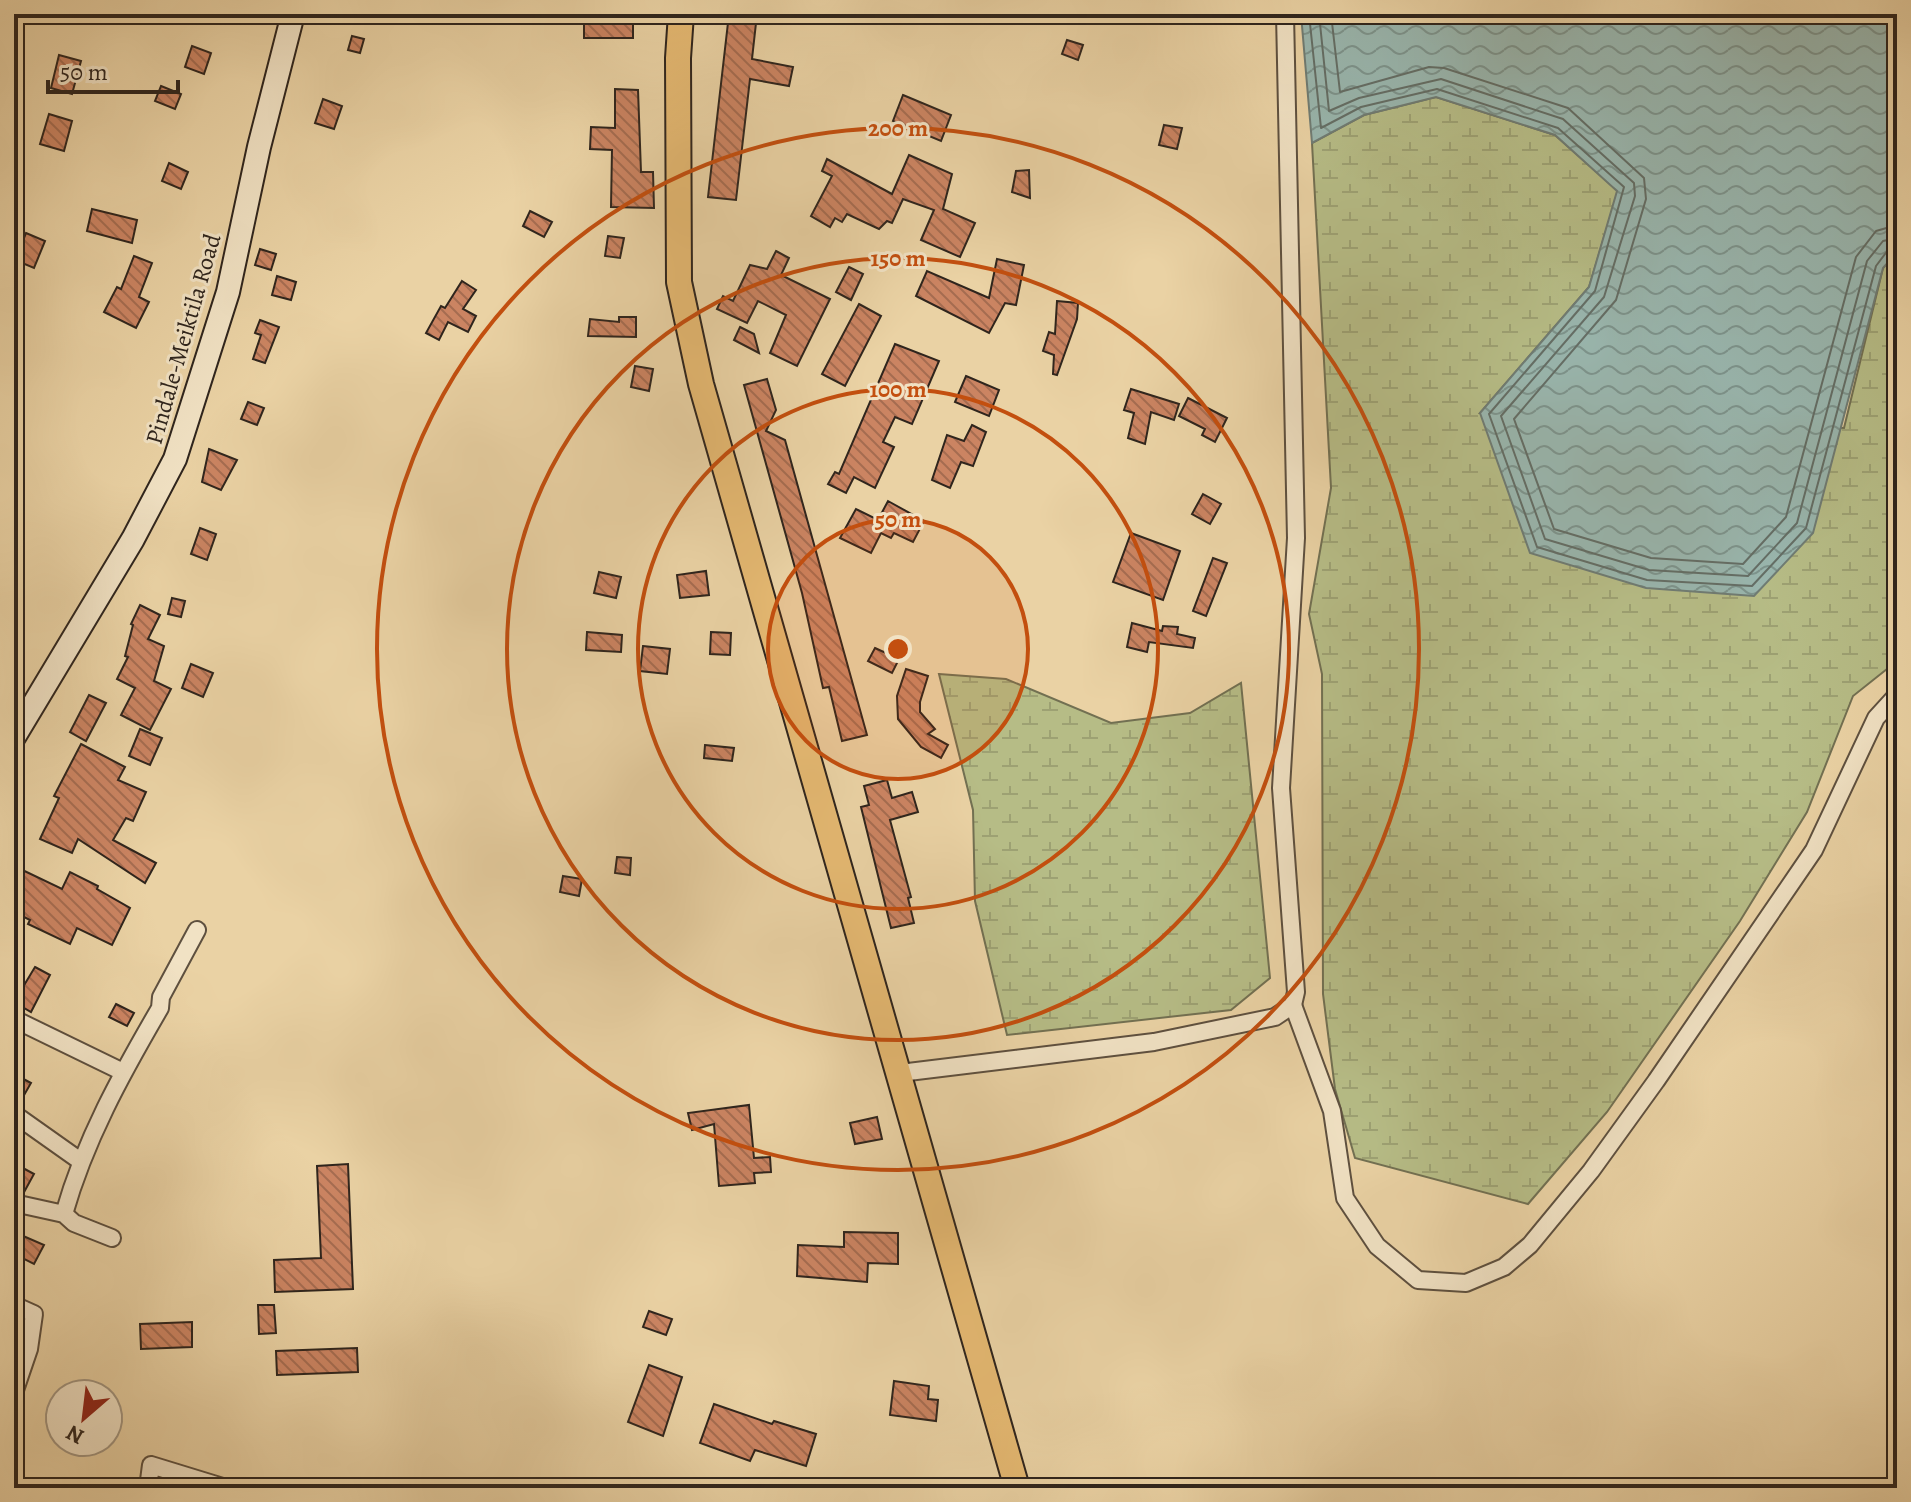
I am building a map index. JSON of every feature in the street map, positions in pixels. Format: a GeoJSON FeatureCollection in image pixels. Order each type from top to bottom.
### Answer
{"type":"FeatureCollection","features":[{"type":"Feature","properties":{"kind":"main road"},"geometry":{"type":"LineString","coordinates":[[681,14],[678,58],[679,282],[701,384],[1017,1488]]}},
{"type":"Feature","properties":{"kind":"street","name":"Pindale-Meiktila Road"},"geometry":{"type":"LineString","coordinates":[[14,737],[133,539],[175,459],[228,292],[259,147],[293,14]]}},
{"type":"Feature","properties":{"kind":"street"},"geometry":{"type":"LineString","coordinates":[[1285,14],[1296,538],[1281,788],[1296,992],[1293,1005],[1332,1111],[1345,1198],[1377,1246],[1418,1280],[1466,1283],[1504,1267],[1530,1245],[1591,1171],[1656,1081],[1814,850],[1876,718],[1897,695]]}},
{"type":"Feature","properties":{"kind":"street"},"geometry":{"type":"LineString","coordinates":[[64,1214],[79,1160],[123,1072],[160,1008],[161,997],[197,930]]}},
{"type":"Feature","properties":{"kind":"street"},"geometry":{"type":"LineString","coordinates":[[900,1073],[1154,1042],[1275,1017],[1293,1005]]}},
{"type":"Feature","properties":{"kind":"street"},"geometry":{"type":"LineString","coordinates":[[14,1019],[123,1072]]}},
{"type":"Feature","properties":{"kind":"street"},"geometry":{"type":"LineString","coordinates":[[14,1114],[79,1160]]}},
{"type":"Feature","properties":{"kind":"street"},"geometry":{"type":"LineString","coordinates":[[14,1203],[64,1214],[74,1223],[112,1238]]}},
{"type":"Feature","properties":{"kind":"street"},"geometry":{"type":"LineString","coordinates":[[14,1305],[34,1314],[29,1349],[14,1393]]}},
{"type":"Feature","properties":{"kind":"street"},"geometry":{"type":"LineString","coordinates":[[148,1488],[151,1465],[226,1488]]}},
{"type":"Feature","properties":{"kind":"green space"},"geometry":{"type":"Polygon","coordinates":[[[1436,97],[1555,135],[1618,191],[1589,287],[1480,413],[1844,428],[1883,268],[1897,252],[1897,661],[1853,696],[1807,812],[1740,921],[1607,1112],[1528,1204],[1355,1158],[1335,1089],[1323,994],[1322,674],[1309,614],[1331,488],[1312,143],[1364,115],[1436,97]]]}},
{"type":"Feature","properties":{"kind":"green space"},"geometry":{"type":"Polygon","coordinates":[[[939,674],[1006,679],[1111,723],[1190,713],[1241,683],[1270,978],[1231,1010],[1007,1035],[975,901],[973,810],[939,674]]]}},
{"type":"Feature","properties":{"kind":"water"},"geometry":{"type":"Polygon","coordinates":[[[1301,14],[1897,14],[1897,252],[1883,268],[1813,533],[1754,596],[1646,588],[1530,553],[1480,413],[1589,287],[1617,191],[1555,135],[1436,97],[1364,115],[1312,143],[1301,14]]]}},
{"type":"Feature","properties":{"kind":"building"},"geometry":{"type":"Polygon","coordinates":[[[584,14],[633,14],[633,38],[584,38],[584,14]]]}},
{"type":"Feature","properties":{"kind":"building"},"geometry":{"type":"Polygon","coordinates":[[[729,14],[757,14],[752,59],[793,67],[789,86],[750,79],[736,200],[708,197],[729,14]]]}},
{"type":"Feature","properties":{"kind":"building"},"geometry":{"type":"Polygon","coordinates":[[[352,36],[364,39],[360,53],[348,50],[352,36]]]}},
{"type":"Feature","properties":{"kind":"building"},"geometry":{"type":"Polygon","coordinates":[[[1067,40],[1083,45],[1078,60],[1062,54],[1067,40]]]}},
{"type":"Feature","properties":{"kind":"building"},"geometry":{"type":"Polygon","coordinates":[[[192,46],[211,53],[204,74],[185,67],[192,46]]]}},
{"type":"Feature","properties":{"kind":"building"},"geometry":{"type":"Polygon","coordinates":[[[59,55],[81,61],[72,94],[51,88],[59,55]]]}},
{"type":"Feature","properties":{"kind":"building"},"geometry":{"type":"Polygon","coordinates":[[[161,86],[181,94],[175,109],[155,101],[161,86]]]}},
{"type":"Feature","properties":{"kind":"building"},"geometry":{"type":"Polygon","coordinates":[[[615,89],[638,90],[641,172],[653,172],[654,208],[611,207],[612,150],[590,149],[591,127],[615,128],[615,89]]]}},
{"type":"Feature","properties":{"kind":"building"},"geometry":{"type":"Polygon","coordinates":[[[903,95],[951,115],[941,141],[893,121],[903,95]]]}},
{"type":"Feature","properties":{"kind":"building"},"geometry":{"type":"Polygon","coordinates":[[[323,99],[342,106],[334,129],[315,123],[323,99]]]}},
{"type":"Feature","properties":{"kind":"building"},"geometry":{"type":"Polygon","coordinates":[[[49,114],[72,121],[64,151],[40,144],[49,114]]]}},
{"type":"Feature","properties":{"kind":"building"},"geometry":{"type":"Polygon","coordinates":[[[1164,125],[1182,128],[1177,149],[1159,145],[1164,125]]]}},
{"type":"Feature","properties":{"kind":"building"},"geometry":{"type":"Polygon","coordinates":[[[909,155],[952,174],[943,209],[975,223],[960,257],[921,240],[934,210],[903,199],[892,223],[887,221],[879,229],[847,214],[842,222],[835,218],[830,227],[811,216],[832,176],[822,171],[827,159],[892,194],[909,155]]]}},
{"type":"Feature","properties":{"kind":"building"},"geometry":{"type":"Polygon","coordinates":[[[169,163],[188,172],[181,189],[162,181],[169,163]]]}},
{"type":"Feature","properties":{"kind":"building"},"geometry":{"type":"Polygon","coordinates":[[[1029,170],[1030,198],[1012,192],[1016,171],[1029,170]]]}},
{"type":"Feature","properties":{"kind":"building"},"geometry":{"type":"Polygon","coordinates":[[[92,209],[137,220],[132,243],[87,231],[92,209]]]}},
{"type":"Feature","properties":{"kind":"building"},"geometry":{"type":"Polygon","coordinates":[[[530,211],[552,222],[544,237],[523,226],[530,211]]]}},
{"type":"Feature","properties":{"kind":"building"},"geometry":{"type":"Polygon","coordinates":[[[26,233],[45,241],[34,268],[15,260],[26,233]]]}},
{"type":"Feature","properties":{"kind":"building"},"geometry":{"type":"Polygon","coordinates":[[[608,236],[624,238],[620,258],[605,256],[608,236]]]}},
{"type":"Feature","properties":{"kind":"building"},"geometry":{"type":"Polygon","coordinates":[[[260,249],[276,254],[271,270],[255,265],[260,249]]]}},
{"type":"Feature","properties":{"kind":"building"},"geometry":{"type":"Polygon","coordinates":[[[776,251],[789,258],[781,275],[830,299],[797,366],[770,353],[786,315],[758,301],[747,323],[717,309],[723,296],[733,301],[750,265],[767,269],[776,251]]]}},
{"type":"Feature","properties":{"kind":"building"},"geometry":{"type":"Polygon","coordinates":[[[134,256],[152,263],[139,297],[149,302],[136,328],[104,312],[117,287],[121,289],[134,256]]]}},
{"type":"Feature","properties":{"kind":"building"},"geometry":{"type":"Polygon","coordinates":[[[997,259],[1024,265],[1016,305],[1005,303],[989,333],[916,296],[927,271],[989,298],[997,259]]]}},
{"type":"Feature","properties":{"kind":"building"},"geometry":{"type":"Polygon","coordinates":[[[849,267],[863,274],[851,300],[836,292],[849,267]]]}},
{"type":"Feature","properties":{"kind":"building"},"geometry":{"type":"Polygon","coordinates":[[[277,276],[296,282],[291,300],[272,295],[277,276]]]}},
{"type":"Feature","properties":{"kind":"building"},"geometry":{"type":"Polygon","coordinates":[[[462,281],[476,290],[463,309],[476,316],[468,332],[448,322],[439,340],[426,333],[441,306],[445,308],[462,281]]]}},
{"type":"Feature","properties":{"kind":"building"},"geometry":{"type":"Polygon","coordinates":[[[1057,301],[1078,303],[1077,319],[1057,375],[1053,374],[1054,355],[1043,351],[1049,332],[1055,334],[1057,301]]]}},
{"type":"Feature","properties":{"kind":"building"},"geometry":{"type":"Polygon","coordinates":[[[859,304],[881,316],[845,386],[822,374],[859,304]]]}},
{"type":"Feature","properties":{"kind":"building"},"geometry":{"type":"Polygon","coordinates":[[[619,317],[636,317],[636,337],[588,336],[590,319],[619,322],[619,317]]]}},
{"type":"Feature","properties":{"kind":"building"},"geometry":{"type":"Polygon","coordinates":[[[260,320],[279,327],[265,363],[253,359],[261,335],[255,333],[260,320]]]}},
{"type":"Feature","properties":{"kind":"building"},"geometry":{"type":"Polygon","coordinates":[[[740,327],[754,334],[759,353],[734,340],[740,327]]]}},
{"type":"Feature","properties":{"kind":"building"},"geometry":{"type":"Polygon","coordinates":[[[895,344],[939,361],[912,424],[895,417],[883,442],[894,447],[875,488],[854,477],[846,493],[828,484],[835,472],[839,474],[895,344]]]}},
{"type":"Feature","properties":{"kind":"building"},"geometry":{"type":"Polygon","coordinates":[[[635,366],[653,369],[649,391],[631,387],[635,366]]]}},
{"type":"Feature","properties":{"kind":"building"},"geometry":{"type":"Polygon","coordinates":[[[966,376],[999,390],[989,416],[955,402],[966,376]]]}},
{"type":"Feature","properties":{"kind":"building"},"geometry":{"type":"Polygon","coordinates":[[[767,379],[776,410],[766,431],[785,440],[867,735],[842,741],[829,687],[823,688],[802,593],[744,385],[767,379]]]}},
{"type":"Feature","properties":{"kind":"building"},"geometry":{"type":"Polygon","coordinates":[[[1131,389],[1179,404],[1174,420],[1151,412],[1145,444],[1128,438],[1134,413],[1124,410],[1131,389]]]}},
{"type":"Feature","properties":{"kind":"building"},"geometry":{"type":"Polygon","coordinates":[[[1188,398],[1227,418],[1215,442],[1202,435],[1205,429],[1179,416],[1188,398]]]}},
{"type":"Feature","properties":{"kind":"building"},"geometry":{"type":"Polygon","coordinates":[[[248,402],[264,408],[257,425],[241,419],[248,402]]]}},
{"type":"Feature","properties":{"kind":"building"},"geometry":{"type":"Polygon","coordinates":[[[972,425],[986,432],[973,466],[961,462],[950,488],[932,480],[947,435],[964,441],[972,425]]]}},
{"type":"Feature","properties":{"kind":"building"},"geometry":{"type":"Polygon","coordinates":[[[209,449],[237,460],[221,490],[202,482],[209,449]]]}},
{"type":"Feature","properties":{"kind":"building"},"geometry":{"type":"Polygon","coordinates":[[[1203,494],[1221,504],[1210,524],[1192,514],[1203,494]]]}},
{"type":"Feature","properties":{"kind":"building"},"geometry":{"type":"Polygon","coordinates":[[[888,501],[924,521],[913,542],[894,533],[891,538],[881,533],[871,553],[840,538],[856,509],[878,520],[888,501]]]}},
{"type":"Feature","properties":{"kind":"building"},"geometry":{"type":"Polygon","coordinates":[[[200,528],[216,534],[207,560],[191,554],[200,528]]]}},
{"type":"Feature","properties":{"kind":"building"},"geometry":{"type":"Polygon","coordinates":[[[1131,533],[1180,551],[1163,600],[1113,582],[1131,533]]]}},
{"type":"Feature","properties":{"kind":"building"},"geometry":{"type":"Polygon","coordinates":[[[1213,558],[1227,563],[1206,616],[1193,611],[1213,558]]]}},
{"type":"Feature","properties":{"kind":"building"},"geometry":{"type":"Polygon","coordinates":[[[706,571],[709,595],[680,598],[677,575],[706,571]]]}},
{"type":"Feature","properties":{"kind":"building"},"geometry":{"type":"Polygon","coordinates":[[[599,572],[621,577],[616,598],[594,593],[599,572]]]}},
{"type":"Feature","properties":{"kind":"building"},"geometry":{"type":"Polygon","coordinates":[[[172,598],[185,601],[181,617],[168,614],[172,598]]]}},
{"type":"Feature","properties":{"kind":"building"},"geometry":{"type":"Polygon","coordinates":[[[140,605],[160,615],[148,639],[164,646],[154,681],[171,689],[150,730],[121,715],[135,688],[117,679],[128,657],[125,656],[131,624],[140,605]]]}},
{"type":"Feature","properties":{"kind":"building"},"geometry":{"type":"Polygon","coordinates":[[[1132,623],[1162,631],[1163,626],[1178,627],[1177,634],[1195,638],[1193,648],[1149,642],[1147,652],[1127,647],[1132,623]]]}},
{"type":"Feature","properties":{"kind":"building"},"geometry":{"type":"Polygon","coordinates":[[[587,632],[622,635],[621,652],[586,650],[587,632]]]}},
{"type":"Feature","properties":{"kind":"building"},"geometry":{"type":"Polygon","coordinates":[[[711,632],[731,633],[730,655],[710,654],[711,632]]]}},
{"type":"Feature","properties":{"kind":"building"},"geometry":{"type":"Polygon","coordinates":[[[643,646],[670,649],[667,674],[640,671],[643,646]]]}},
{"type":"Feature","properties":{"kind":"building"},"geometry":{"type":"Polygon","coordinates":[[[875,648],[899,659],[892,673],[868,661],[875,648]]]}},
{"type":"Feature","properties":{"kind":"building"},"geometry":{"type":"Polygon","coordinates":[[[191,664],[213,673],[203,697],[182,688],[191,664]]]}},
{"type":"Feature","properties":{"kind":"building"},"geometry":{"type":"Polygon","coordinates":[[[906,669],[928,676],[920,712],[935,729],[928,734],[948,745],[941,758],[921,747],[898,719],[897,696],[906,669]]]}},
{"type":"Feature","properties":{"kind":"building"},"geometry":{"type":"Polygon","coordinates":[[[89,695],[106,703],[86,741],[70,732],[89,695]]]}},
{"type":"Feature","properties":{"kind":"building"},"geometry":{"type":"Polygon","coordinates":[[[140,729],[162,738],[150,765],[129,756],[140,729]]]}},
{"type":"Feature","properties":{"kind":"building"},"geometry":{"type":"Polygon","coordinates":[[[81,744],[125,767],[118,780],[146,792],[133,821],[126,818],[113,840],[156,863],[145,883],[78,839],[72,853],[40,839],[59,798],[54,796],[81,744]]]}},
{"type":"Feature","properties":{"kind":"building"},"geometry":{"type":"Polygon","coordinates":[[[705,745],[734,748],[732,761],[704,758],[705,745]]]}},
{"type":"Feature","properties":{"kind":"building"},"geometry":{"type":"Polygon","coordinates":[[[887,780],[892,798],[912,792],[918,812],[890,820],[911,897],[908,898],[914,923],[891,928],[861,807],[869,805],[864,786],[887,780]]]}},
{"type":"Feature","properties":{"kind":"building"},"geometry":{"type":"Polygon","coordinates":[[[617,857],[631,858],[630,875],[615,873],[617,857]]]}},
{"type":"Feature","properties":{"kind":"building"},"geometry":{"type":"Polygon","coordinates":[[[14,866],[62,889],[70,872],[98,886],[97,889],[130,908],[112,945],[77,928],[70,944],[28,924],[30,920],[14,912],[14,866]]]}},
{"type":"Feature","properties":{"kind":"building"},"geometry":{"type":"Polygon","coordinates":[[[563,876],[582,879],[579,896],[560,892],[563,876]]]}},
{"type":"Feature","properties":{"kind":"building"},"geometry":{"type":"Polygon","coordinates":[[[35,967],[50,975],[31,1012],[14,1002],[35,967]]]}},
{"type":"Feature","properties":{"kind":"building"},"geometry":{"type":"Polygon","coordinates":[[[116,1004],[134,1013],[127,1026],[109,1017],[116,1004]]]}},
{"type":"Feature","properties":{"kind":"building"},"geometry":{"type":"Polygon","coordinates":[[[14,1074],[31,1083],[19,1104],[14,1103],[14,1074]]]}},
{"type":"Feature","properties":{"kind":"building"},"geometry":{"type":"Polygon","coordinates":[[[749,1105],[754,1158],[770,1157],[771,1172],[754,1173],[755,1183],[719,1186],[714,1124],[692,1130],[688,1113],[749,1105]]]}},
{"type":"Feature","properties":{"kind":"building"},"geometry":{"type":"Polygon","coordinates":[[[877,1117],[882,1139],[855,1144],[850,1123],[877,1117]]]}},
{"type":"Feature","properties":{"kind":"building"},"geometry":{"type":"Polygon","coordinates":[[[348,1164],[353,1289],[275,1292],[274,1260],[321,1258],[317,1166],[348,1164]]]}},
{"type":"Feature","properties":{"kind":"building"},"geometry":{"type":"Polygon","coordinates":[[[21,1167],[34,1174],[23,1194],[14,1192],[14,1181],[21,1167]]]}},
{"type":"Feature","properties":{"kind":"building"},"geometry":{"type":"Polygon","coordinates":[[[14,1232],[44,1245],[34,1264],[14,1254],[14,1232]]]}},
{"type":"Feature","properties":{"kind":"building"},"geometry":{"type":"Polygon","coordinates":[[[844,1232],[898,1233],[898,1264],[868,1263],[867,1282],[797,1276],[798,1245],[844,1247],[844,1232]]]}},
{"type":"Feature","properties":{"kind":"building"},"geometry":{"type":"Polygon","coordinates":[[[258,1305],[274,1305],[276,1333],[259,1334],[258,1305]]]}},
{"type":"Feature","properties":{"kind":"building"},"geometry":{"type":"Polygon","coordinates":[[[649,1311],[672,1319],[666,1335],[643,1327],[649,1311]]]}},
{"type":"Feature","properties":{"kind":"building"},"geometry":{"type":"Polygon","coordinates":[[[192,1322],[192,1347],[141,1349],[140,1324],[192,1322]]]}},
{"type":"Feature","properties":{"kind":"building"},"geometry":{"type":"Polygon","coordinates":[[[357,1348],[358,1372],[277,1375],[276,1351],[357,1348]]]}},
{"type":"Feature","properties":{"kind":"building"},"geometry":{"type":"Polygon","coordinates":[[[649,1365],[682,1377],[663,1436],[628,1422],[649,1365]]]}},
{"type":"Feature","properties":{"kind":"building"},"geometry":{"type":"Polygon","coordinates":[[[894,1381],[929,1386],[928,1399],[938,1400],[936,1421],[890,1415],[894,1381]]]}},
{"type":"Feature","properties":{"kind":"building"},"geometry":{"type":"Polygon","coordinates":[[[714,1404],[772,1424],[774,1421],[816,1434],[806,1466],[755,1450],[750,1461],[700,1443],[714,1404]]]}}]}
